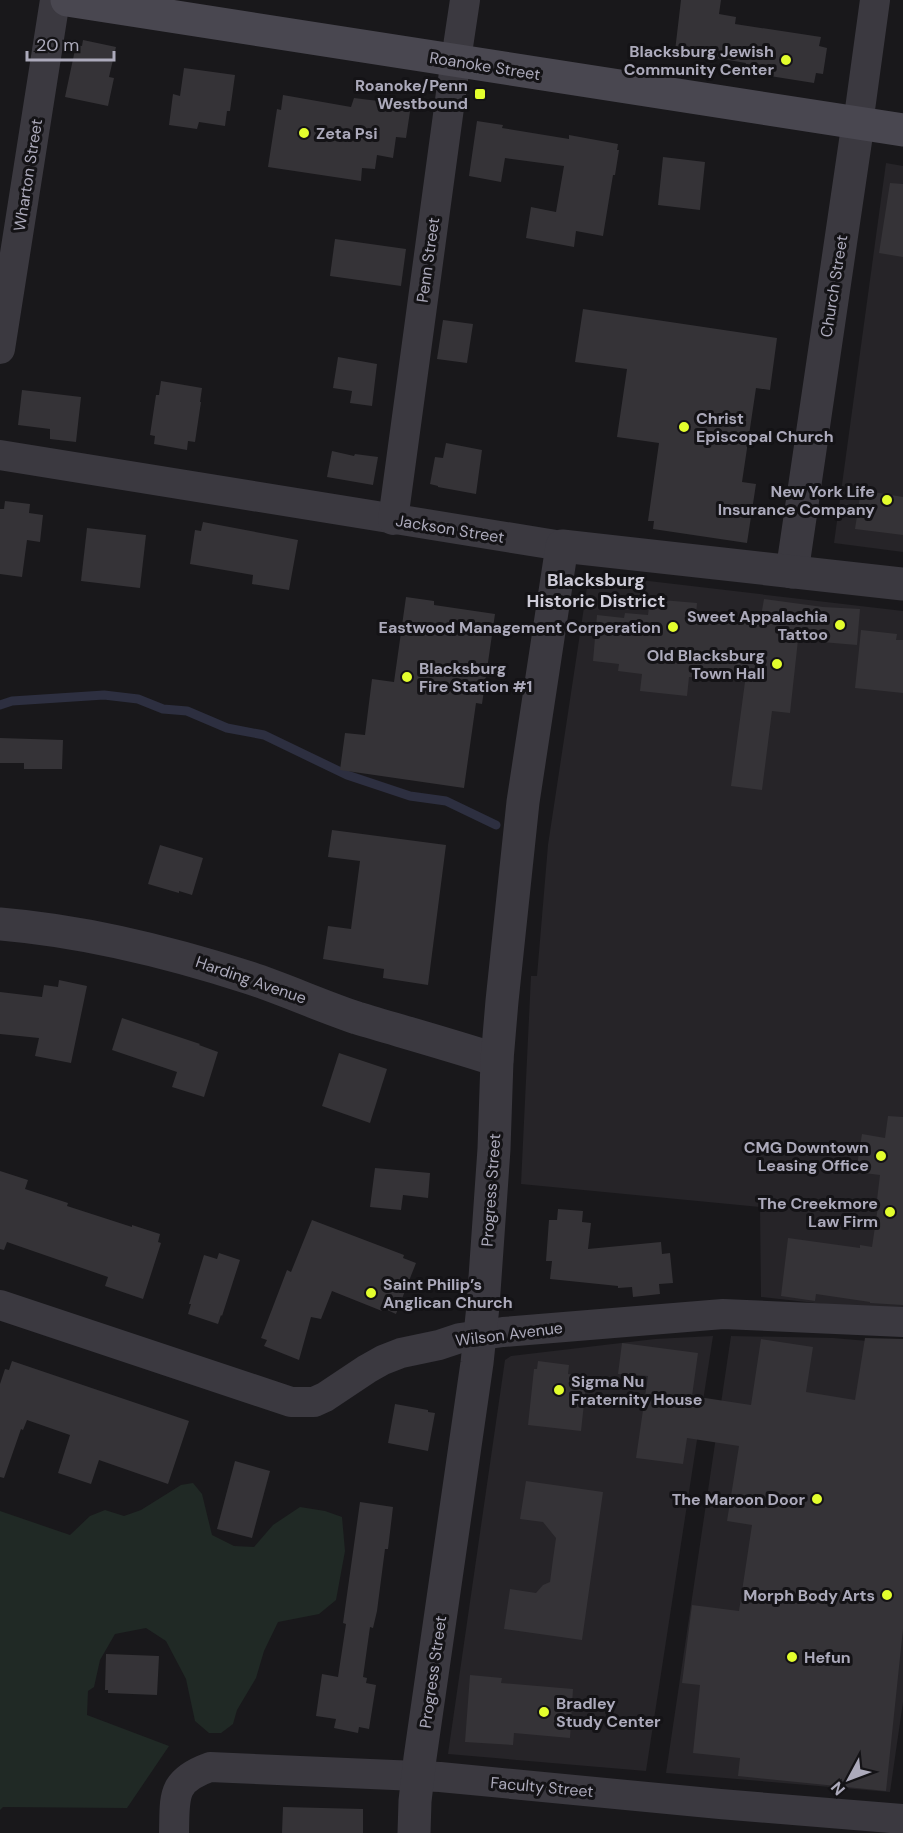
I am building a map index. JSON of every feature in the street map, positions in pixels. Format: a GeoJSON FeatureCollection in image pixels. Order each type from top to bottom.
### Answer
{"type":"FeatureCollection","features":[{"type":"Feature","properties":{"kind":"main road","name":"Roanoke Street"},"geometry":{"type":"LineString","coordinates":[[67,0],[903,130]]}},
{"type":"Feature","properties":{"kind":"street","name":"Wharton Street"},"geometry":{"type":"LineString","coordinates":[[0,349],[55,0]]}},
{"type":"Feature","properties":{"kind":"street","name":"Penn Street"},"geometry":{"type":"LineString","coordinates":[[393,520],[465,0]]}},
{"type":"Feature","properties":{"kind":"street","name":"Church Street"},"geometry":{"type":"LineString","coordinates":[[792,572],[875,0]]}},
{"type":"Feature","properties":{"kind":"street","name":"Jackson Street"},"geometry":{"type":"LineString","coordinates":[[0,455],[562,546],[903,584]]}},
{"type":"Feature","properties":{"kind":"street","name":"Progress Street"},"geometry":{"type":"LineString","coordinates":[[414,1833],[418,1776],[480,1335],[494,1149],[497,1060],[523,802],[562,546]]}},
{"type":"Feature","properties":{"kind":"street","name":"Harding Avenue"},"geometry":{"type":"LineString","coordinates":[[0,924],[140,946],[192,960],[356,1017],[497,1060]]}},
{"type":"Feature","properties":{"kind":"street","name":"Wilson Avenue"},"geometry":{"type":"LineString","coordinates":[[0,1305],[291,1402],[314,1402],[382,1360],[401,1353],[480,1335],[723,1314],[903,1322]]}},
{"type":"Feature","properties":{"kind":"street","name":"Faculty Street"},"geometry":{"type":"LineString","coordinates":[[174,1833],[176,1792],[194,1773],[210,1767],[418,1776],[903,1819]]}},
{"type":"Feature","properties":{"kind":"shaded area"},"geometry":{"type":"Polygon","coordinates":[[[886,163],[903,166],[903,552],[834,543],[886,163]]]}},
{"type":"Feature","properties":{"kind":"shaded area"},"geometry":{"type":"Polygon","coordinates":[[[589,574],[903,611],[903,1313],[761,1297],[760,1207],[521,1184],[531,976],[537,976],[548,845],[589,574]]]}},
{"type":"Feature","properties":{"kind":"shaded area"},"geometry":{"type":"Polygon","coordinates":[[[713,1336],[646,1771],[448,1754],[505,1360],[511,1356],[655,1339],[713,1336]]]}},
{"type":"Feature","properties":{"kind":"shaded area"},"geometry":{"type":"Polygon","coordinates":[[[731,1336],[833,1338],[903,1344],[903,1702],[890,1792],[666,1773],[731,1336]]]}},
{"type":"Feature","properties":{"kind":"shaded area"},"geometry":{"type":"Polygon","coordinates":[[[193,1483],[202,1494],[212,1535],[234,1546],[254,1547],[273,1525],[300,1507],[325,1511],[342,1517],[345,1551],[336,1600],[319,1614],[278,1622],[264,1651],[256,1678],[237,1710],[233,1724],[221,1733],[209,1733],[195,1721],[186,1679],[166,1641],[146,1628],[115,1634],[100,1660],[94,1687],[88,1691],[87,1715],[169,1746],[127,1808],[3,1807],[0,1810],[0,1511],[70,1535],[90,1516],[105,1510],[124,1516],[141,1510],[181,1485],[193,1483]]]}},
{"type":"Feature","properties":{"kind":"building"},"geometry":{"type":"Polygon","coordinates":[[[681,0],[721,0],[719,14],[736,17],[735,24],[821,37],[819,46],[827,48],[823,74],[816,73],[814,83],[744,72],[746,63],[675,51],[681,0]]]}},
{"type":"Feature","properties":{"kind":"building"},"geometry":{"type":"Polygon","coordinates":[[[83,40],[116,47],[109,77],[114,78],[108,106],[65,97],[76,45],[82,46],[83,40]]]}},
{"type":"Feature","properties":{"kind":"building"},"geometry":{"type":"Polygon","coordinates":[[[184,68],[235,75],[230,111],[227,111],[225,126],[199,122],[197,129],[169,125],[173,94],[180,96],[184,68]]]}},
{"type":"Feature","properties":{"kind":"building"},"geometry":{"type":"Polygon","coordinates":[[[283,95],[351,107],[354,98],[411,105],[406,138],[396,137],[393,158],[377,155],[375,169],[362,168],[361,181],[268,167],[277,109],[281,110],[283,95]]]}},
{"type":"Feature","properties":{"kind":"building"},"geometry":{"type":"Polygon","coordinates":[[[477,121],[503,125],[502,128],[569,139],[569,135],[618,144],[615,175],[613,175],[603,236],[576,231],[574,247],[526,238],[531,207],[556,212],[564,166],[505,158],[501,182],[469,176],[477,121]]]}},
{"type":"Feature","properties":{"kind":"building"},"geometry":{"type":"Polygon","coordinates":[[[663,157],[705,162],[700,210],[658,205],[663,157]]]}},
{"type":"Feature","properties":{"kind":"building"},"geometry":{"type":"Polygon","coordinates":[[[890,183],[903,184],[903,257],[879,253],[890,183]]]}},
{"type":"Feature","properties":{"kind":"building"},"geometry":{"type":"Polygon","coordinates":[[[335,239],[406,249],[401,286],[330,276],[335,239]]]}},
{"type":"Feature","properties":{"kind":"building","name":"Christ Episcopal Church"},"geometry":{"type":"Polygon","coordinates":[[[583,309],[777,338],[770,390],[756,388],[742,482],[756,484],[747,543],[653,529],[654,521],[648,521],[659,443],[617,437],[627,369],[575,362],[583,309]]]}},
{"type":"Feature","properties":{"kind":"building"},"geometry":{"type":"Polygon","coordinates":[[[443,320],[473,324],[467,363],[437,359],[443,320]]]}},
{"type":"Feature","properties":{"kind":"building"},"geometry":{"type":"Polygon","coordinates":[[[338,357],[377,364],[372,406],[350,403],[352,391],[333,388],[338,357]]]}},
{"type":"Feature","properties":{"kind":"building"},"geometry":{"type":"Polygon","coordinates":[[[161,381],[202,388],[195,442],[188,441],[187,450],[154,444],[155,436],[150,435],[156,395],[159,395],[161,381]]]}},
{"type":"Feature","properties":{"kind":"building"},"geometry":{"type":"Polygon","coordinates":[[[22,390],[81,397],[76,442],[50,439],[50,429],[18,425],[22,390]]]}},
{"type":"Feature","properties":{"kind":"building"},"geometry":{"type":"Polygon","coordinates":[[[446,443],[482,450],[476,494],[430,484],[435,457],[443,458],[446,443]]]}},
{"type":"Feature","properties":{"kind":"building"},"geometry":{"type":"Polygon","coordinates":[[[332,451],[354,456],[355,454],[378,457],[373,485],[327,477],[332,451]]]}},
{"type":"Feature","properties":{"kind":"building"},"geometry":{"type":"Polygon","coordinates":[[[861,490],[903,497],[903,535],[855,529],[861,490]]]}},
{"type":"Feature","properties":{"kind":"building"},"geometry":{"type":"Polygon","coordinates":[[[5,501],[30,504],[29,513],[43,515],[40,542],[27,540],[22,577],[0,574],[0,509],[4,509],[5,501]]]}},
{"type":"Feature","properties":{"kind":"building"},"geometry":{"type":"Polygon","coordinates":[[[203,522],[298,540],[289,590],[252,584],[253,575],[190,564],[195,530],[201,531],[203,522]]]}},
{"type":"Feature","properties":{"kind":"building"},"geometry":{"type":"Polygon","coordinates":[[[87,528],[146,535],[140,588],[81,581],[87,528]]]}},
{"type":"Feature","properties":{"kind":"building"},"geometry":{"type":"Polygon","coordinates":[[[406,597],[434,601],[434,605],[495,614],[482,704],[476,703],[464,788],[340,770],[345,733],[365,735],[372,679],[394,682],[406,597]]]}},
{"type":"Feature","properties":{"kind":"building"},"geometry":{"type":"Polygon","coordinates":[[[650,599],[697,603],[696,615],[760,622],[764,599],[823,607],[860,609],[857,645],[798,640],[790,713],[772,711],[762,790],[731,786],[745,682],[689,677],[687,696],[640,691],[642,674],[618,671],[619,664],[593,661],[597,615],[624,618],[625,613],[648,615],[650,599]]]}},
{"type":"Feature","properties":{"kind":"building"},"geometry":{"type":"Polygon","coordinates":[[[861,630],[897,634],[896,640],[903,640],[903,693],[855,688],[861,630]]]}},
{"type":"Feature","properties":{"kind":"building"},"geometry":{"type":"Polygon","coordinates":[[[0,738],[63,740],[62,769],[24,769],[24,763],[0,763],[0,738]]]}},
{"type":"Feature","properties":{"kind":"building"},"geometry":{"type":"Polygon","coordinates":[[[332,830],[446,845],[428,985],[383,978],[384,969],[323,959],[328,926],[351,929],[360,861],[328,857],[332,830]]]}},
{"type":"Feature","properties":{"kind":"building"},"geometry":{"type":"Polygon","coordinates":[[[160,845],[203,858],[192,895],[148,884],[160,845]]]}},
{"type":"Feature","properties":{"kind":"building"},"geometry":{"type":"Polygon","coordinates":[[[59,980],[87,986],[71,1063],[35,1056],[39,1038],[0,1034],[0,992],[42,997],[44,985],[58,987],[59,980]]]}},
{"type":"Feature","properties":{"kind":"building"},"geometry":{"type":"Polygon","coordinates":[[[122,1018],[218,1052],[204,1097],[172,1087],[177,1072],[112,1050],[122,1018]]]}},
{"type":"Feature","properties":{"kind":"building"},"geometry":{"type":"Polygon","coordinates":[[[339,1053],[387,1069],[370,1123],[322,1106],[339,1053]]]}},
{"type":"Feature","properties":{"kind":"building"},"geometry":{"type":"Polygon","coordinates":[[[888,1116],[903,1117],[903,1305],[870,1303],[816,1294],[815,1301],[781,1296],[788,1238],[860,1248],[860,1245],[872,1247],[880,1175],[856,1172],[862,1134],[885,1138],[888,1116]]]}},
{"type":"Feature","properties":{"kind":"building"},"geometry":{"type":"Polygon","coordinates":[[[375,1168],[430,1173],[428,1198],[403,1195],[401,1210],[370,1207],[375,1168]]]}},
{"type":"Feature","properties":{"kind":"building"},"geometry":{"type":"Polygon","coordinates":[[[0,1171],[28,1180],[25,1189],[68,1203],[67,1206],[160,1234],[158,1242],[161,1243],[143,1299],[105,1286],[108,1277],[7,1242],[4,1250],[0,1249],[0,1171]]]}},
{"type":"Feature","properties":{"kind":"building"},"geometry":{"type":"Polygon","coordinates":[[[558,1209],[583,1211],[582,1222],[591,1223],[588,1249],[661,1242],[662,1254],[670,1253],[673,1283],[659,1284],[660,1294],[633,1297],[632,1287],[618,1288],[618,1286],[550,1279],[552,1261],[546,1261],[549,1220],[557,1220],[558,1209]]]}},
{"type":"Feature","properties":{"kind":"building","name":"Saint Philip’s Anglican Church"},"geometry":{"type":"Polygon","coordinates":[[[312,1220],[404,1255],[403,1258],[416,1263],[396,1314],[383,1308],[382,1311],[332,1291],[321,1319],[311,1317],[299,1360],[264,1346],[267,1340],[261,1338],[287,1270],[291,1272],[312,1220]]]}},
{"type":"Feature","properties":{"kind":"building"},"geometry":{"type":"Polygon","coordinates":[[[219,1253],[240,1260],[218,1324],[188,1314],[204,1255],[217,1259],[219,1253]]]}},
{"type":"Feature","properties":{"kind":"building"},"geometry":{"type":"Polygon","coordinates":[[[865,1338],[903,1339],[903,1629],[886,1791],[738,1776],[740,1758],[693,1753],[700,1685],[682,1683],[692,1605],[739,1611],[752,1525],[727,1521],[739,1446],[687,1438],[683,1464],[636,1458],[648,1376],[618,1374],[622,1343],[698,1353],[692,1396],[751,1405],[761,1339],[813,1347],[806,1392],[855,1400],[865,1338]]]}},
{"type":"Feature","properties":{"kind":"building"},"geometry":{"type":"Polygon","coordinates":[[[12,1361],[189,1421],[168,1484],[99,1460],[91,1484],[58,1473],[70,1435],[27,1420],[23,1430],[21,1429],[4,1478],[0,1477],[0,1384],[5,1369],[9,1370],[12,1361]]]}},
{"type":"Feature","properties":{"kind":"building","name":"Sigma Nu Fraternity House"},"geometry":{"type":"Polygon","coordinates":[[[538,1361],[569,1365],[568,1374],[587,1376],[581,1431],[528,1425],[534,1369],[537,1369],[538,1361]]]}},
{"type":"Feature","properties":{"kind":"building"},"geometry":{"type":"Polygon","coordinates":[[[395,1404],[435,1413],[428,1451],[388,1443],[395,1404]]]}},
{"type":"Feature","properties":{"kind":"building"},"geometry":{"type":"Polygon","coordinates":[[[235,1461],[270,1471],[252,1538],[217,1529],[235,1461]]]}},
{"type":"Feature","properties":{"kind":"building"},"geometry":{"type":"Polygon","coordinates":[[[526,1481],[603,1492],[582,1640],[504,1629],[510,1589],[536,1593],[543,1585],[550,1582],[556,1538],[543,1522],[520,1519],[526,1481]]]}},
{"type":"Feature","properties":{"kind":"building"},"geometry":{"type":"Polygon","coordinates":[[[360,1502],[393,1507],[388,1549],[385,1549],[377,1611],[373,1628],[370,1627],[363,1677],[367,1678],[366,1683],[376,1685],[369,1729],[359,1727],[358,1733],[334,1728],[336,1719],[316,1716],[322,1674],[338,1677],[360,1502]]]}},
{"type":"Feature","properties":{"kind":"building"},"geometry":{"type":"Polygon","coordinates":[[[106,1654],[159,1656],[157,1695],[108,1693],[108,1690],[105,1690],[106,1654]]]}},
{"type":"Feature","properties":{"kind":"building"},"geometry":{"type":"Polygon","coordinates":[[[470,1675],[502,1678],[501,1683],[573,1689],[570,1738],[514,1733],[513,1745],[465,1742],[470,1675]]]}},
{"type":"Feature","properties":{"kind":"building"},"geometry":{"type":"Polygon","coordinates":[[[283,1807],[363,1809],[363,1833],[282,1833],[283,1807]]]}},
{"type":"Feature","properties":{"kind":"waterway"},"geometry":{"type":"LineString","coordinates":[[0,705],[12,701],[104,695],[138,699],[163,709],[187,711],[227,728],[264,735],[347,775],[410,796],[446,801],[496,825]]}},
{"type":"Feature","properties":{"kind":"place","name":"Blacksburg Jewish Community Center"},"geometry":{"type":"Point","coordinates":[786,60]}},
{"type":"Feature","properties":{"kind":"place","name":"Roanoke/Penn Westbound"},"geometry":{"type":"Point","coordinates":[480,94]}},
{"type":"Feature","properties":{"kind":"place","name":"Zeta Psi"},"geometry":{"type":"Point","coordinates":[304,133]}},
{"type":"Feature","properties":{"kind":"place","name":"Christ Episcopal Church"},"geometry":{"type":"Point","coordinates":[684,427]}},
{"type":"Feature","properties":{"kind":"place","name":"New York Life Insurance Company"},"geometry":{"type":"Point","coordinates":[887,500]}},
{"type":"Feature","properties":{"kind":"place","name":"Sweet Appalachia Tattoo"},"geometry":{"type":"Point","coordinates":[840,625]}},
{"type":"Feature","properties":{"kind":"place","name":"Eastwood Management Corperation"},"geometry":{"type":"Point","coordinates":[673,627]}},
{"type":"Feature","properties":{"kind":"place","name":"Old Blacksburg Town Hall"},"geometry":{"type":"Point","coordinates":[777,664]}},
{"type":"Feature","properties":{"kind":"place","name":"Blacksburg Fire Station #1"},"geometry":{"type":"Point","coordinates":[407,677]}},
{"type":"Feature","properties":{"kind":"place","name":"CMG Downtown Leasing Office"},"geometry":{"type":"Point","coordinates":[881,1156]}},
{"type":"Feature","properties":{"kind":"place","name":"The Creekmore Law Firm"},"geometry":{"type":"Point","coordinates":[890,1212]}},
{"type":"Feature","properties":{"kind":"place","name":"Saint Philip’s Anglican Church"},"geometry":{"type":"Point","coordinates":[371,1293]}},
{"type":"Feature","properties":{"kind":"place","name":"Sigma Nu Fraternity House"},"geometry":{"type":"Point","coordinates":[559,1390]}},
{"type":"Feature","properties":{"kind":"place","name":"The Maroon Door"},"geometry":{"type":"Point","coordinates":[817,1499]}},
{"type":"Feature","properties":{"kind":"place","name":"Morph Body Arts"},"geometry":{"type":"Point","coordinates":[887,1595]}},
{"type":"Feature","properties":{"kind":"place","name":"Hefun"},"geometry":{"type":"Point","coordinates":[792,1657]}},
{"type":"Feature","properties":{"kind":"place","name":"Bradley Study Center"},"geometry":{"type":"Point","coordinates":[544,1712]}},
{"type":"Feature","properties":{"kind":"district","name":"Blacksburg Historic District"},"geometry":{"type":"Point","coordinates":[596,590]}}]}
